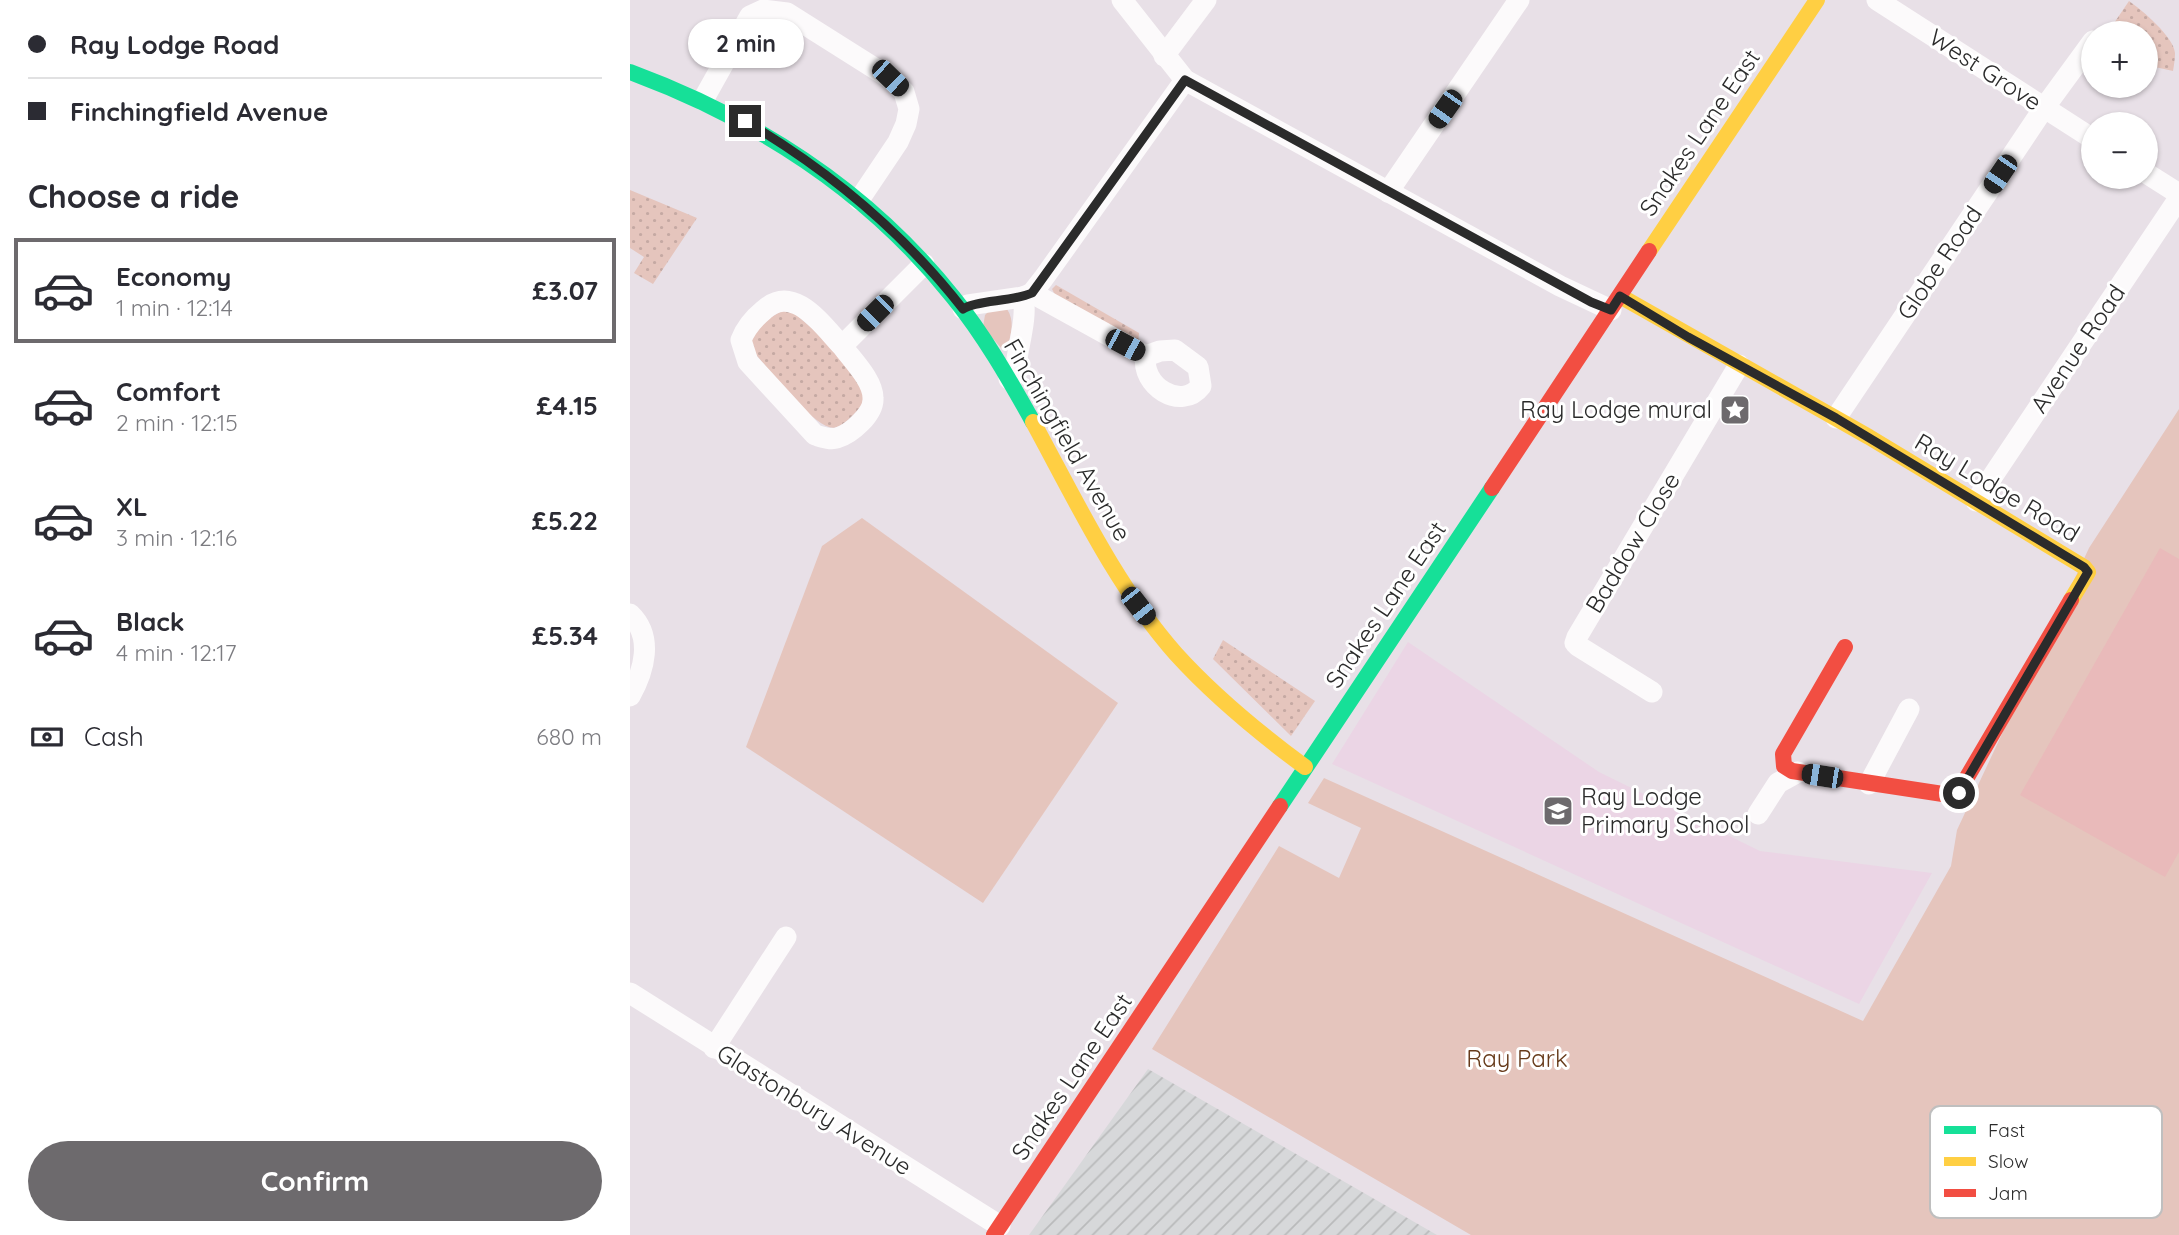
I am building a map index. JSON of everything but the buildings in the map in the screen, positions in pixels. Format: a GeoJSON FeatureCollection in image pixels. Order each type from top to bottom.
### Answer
{"type":"FeatureCollection","features":[{"type":"Feature","properties":{"kind":"street"},"geometry":{"type":"LineString","coordinates":[[1122,0],[1185,80],[1560,286],[1616,303]]}},
{"type":"Feature","properties":{"kind":"street"},"geometry":{"type":"LineString","coordinates":[[1164,56],[1206,0]]}},
{"type":"Feature","properties":{"kind":"street","name":"Snakes Lane East"},"geometry":{"type":"LineString","coordinates":[[997,1230],[1616,303],[1691,185],[1817,0]]}},
{"type":"Feature","properties":{"kind":"street","name":"West Grove"},"geometry":{"type":"LineString","coordinates":[[1877,0],[2081,131]]}},
{"type":"Feature","properties":{"kind":"street"},"geometry":{"type":"LineString","coordinates":[[1388,192],[1514,2]]}},
{"type":"Feature","properties":{"kind":"street"},"geometry":{"type":"LineString","coordinates":[[703,100],[750,16],[763,10],[787,13],[878,71],[904,92],[909,108],[898,142],[859,200]]}},
{"type":"Feature","properties":{"kind":"street","name":"Globe Road"},"geometry":{"type":"LineString","coordinates":[[1836,418],[2044,108],[2081,57]]}},
{"type":"Feature","properties":{"kind":"street","name":"Finchingfield Avenue"},"geometry":{"type":"LineString","coordinates":[[630,72],[703,100],[790,148],[859,200],[924,264],[963,309],[1009,379],[1138,606],[1193,675],[1267,739],[1305,767]]}},
{"type":"Feature","properties":{"kind":"street"},"geometry":{"type":"LineString","coordinates":[[1009,379],[1014,375],[1027,295],[1185,80]]}},
{"type":"Feature","properties":{"kind":"street"},"geometry":{"type":"LineString","coordinates":[[2158,181],[2179,196]]}},
{"type":"Feature","properties":{"kind":"street","name":"Avenue Road"},"geometry":{"type":"LineString","coordinates":[[1976,501],[2179,196]]}},
{"type":"Feature","properties":{"kind":"street"},"geometry":{"type":"LineString","coordinates":[[842,346],[924,264]]}},
{"type":"Feature","properties":{"kind":"street"},"geometry":{"type":"LineString","coordinates":[[963,309],[968,305],[1027,295],[1146,356]]}},
{"type":"Feature","properties":{"kind":"street"},"geometry":{"type":"LineString","coordinates":[[786,300],[804,307],[842,346],[869,386],[874,399],[869,412],[847,433],[836,439],[816,435],[748,362],[741,340],[751,320],[770,304],[786,300]]}},
{"type":"Feature","properties":{"kind":"street","name":"Ray Lodge Road"},"geometry":{"type":"LineString","coordinates":[[1616,303],[1688,337],[1836,418],[1976,501],[2088,572],[1956,796],[1795,772]]}},
{"type":"Feature","properties":{"kind":"street","name":"Baddow Close"},"geometry":{"type":"LineString","coordinates":[[1653,692],[1575,643],[1739,365]]}},
{"type":"Feature","properties":{"kind":"street"},"geometry":{"type":"LineString","coordinates":[[630,614],[636,619],[645,644],[641,676],[630,696]]}},
{"type":"Feature","properties":{"kind":"street"},"geometry":{"type":"LineString","coordinates":[[1758,814],[1778,783],[1795,772],[1784,766],[1783,754],[1845,647]]}},
{"type":"Feature","properties":{"kind":"street"},"geometry":{"type":"LineString","coordinates":[[1869,784],[1909,709]]}},
{"type":"Feature","properties":{"kind":"street"},"geometry":{"type":"LineString","coordinates":[[714,1048],[786,937]]}},
{"type":"Feature","properties":{"kind":"street","name":"Glastonbury Avenue"},"geometry":{"type":"LineString","coordinates":[[630,993],[997,1230]]}},
{"type":"Feature","properties":{"kind":"shaded area"},"geometry":{"type":"Polygon","coordinates":[[[2160,548],[2179,559],[2179,852],[2165,877],[2020,795],[2160,548]]]}},
{"type":"Feature","properties":{"kind":"shaded area","name":"Ray Lodge Primary School"},"geometry":{"type":"Polygon","coordinates":[[[1408,642],[1599,772],[1760,851],[1932,873],[1859,1004],[1332,764],[1408,642]]]}},
{"type":"Feature","properties":{"kind":"shaded area"},"geometry":{"type":"Polygon","coordinates":[[[1148,1069],[1437,1235],[1029,1235],[1148,1069]]]}},
{"type":"Feature","properties":{"kind":"green space"},"geometry":{"type":"Polygon","coordinates":[[[2129,1],[2153,21],[2115,21],[2129,1]]]}},
{"type":"Feature","properties":{"kind":"green space"},"geometry":{"type":"Polygon","coordinates":[[[2158,27],[2173,47],[2173,71],[2158,68],[2158,27]]]}},
{"type":"Feature","properties":{"kind":"green space"},"geometry":{"type":"Polygon","coordinates":[[[630,190],[697,218],[653,284],[634,273],[644,257],[630,248],[630,190]]]}},
{"type":"Feature","properties":{"kind":"green space"},"geometry":{"type":"Polygon","coordinates":[[[1056,285],[1139,333],[1138,346],[1060,305],[1052,289],[1056,285]]]}},
{"type":"Feature","properties":{"kind":"green space"},"geometry":{"type":"Polygon","coordinates":[[[991,309],[1007,309],[1011,318],[1008,346],[1002,349],[983,327],[985,315],[991,309]]]}},
{"type":"Feature","properties":{"kind":"green space"},"geometry":{"type":"Polygon","coordinates":[[[783,310],[794,313],[814,330],[863,390],[865,401],[849,419],[837,427],[829,427],[807,412],[757,356],[751,345],[752,335],[783,310]]]}},
{"type":"Feature","properties":{"kind":"green space","name":"Ray Park"},"geometry":{"type":"Polygon","coordinates":[[[2179,409],[2179,1235],[1471,1235],[1152,1049],[1279,846],[1339,878],[1361,828],[1308,803],[1324,778],[1863,1021],[1951,866],[1957,830],[2089,548],[2179,409]]]}},
{"type":"Feature","properties":{"kind":"green space"},"geometry":{"type":"Polygon","coordinates":[[[862,518],[1118,703],[983,903],[746,747],[822,546],[862,518]]]}},
{"type":"Feature","properties":{"kind":"green space"},"geometry":{"type":"Polygon","coordinates":[[[1223,640],[1315,701],[1291,736],[1213,659],[1223,640]]]}},
{"type":"Feature","properties":{"kind":"traffic: fast"},"geometry":{"type":"LineString","coordinates":[[630,72],[722,112],[766,136],[847,191],[885,223],[953,297],[996,358],[1033,422]]}},
{"type":"Feature","properties":{"kind":"traffic: fast"},"geometry":{"type":"LineString","coordinates":[[1280,806],[1492,488]]}},
{"type":"Feature","properties":{"kind":"traffic: slow"},"geometry":{"type":"LineString","coordinates":[[1649,251],[1817,0]]}},
{"type":"Feature","properties":{"kind":"traffic: slow"},"geometry":{"type":"LineString","coordinates":[[1620,296],[1869,437],[2084,567],[2088,572],[2071,600]]}},
{"type":"Feature","properties":{"kind":"traffic: slow"},"geometry":{"type":"LineString","coordinates":[[1033,422],[1098,542],[1154,628],[1222,700],[1305,767]]}},
{"type":"Feature","properties":{"kind":"traffic: jam"},"geometry":{"type":"LineString","coordinates":[[1492,488],[1649,251]]}},
{"type":"Feature","properties":{"kind":"traffic: jam"},"geometry":{"type":"LineString","coordinates":[[1845,647],[1783,754],[1784,766],[1792,771],[1956,796],[2071,600]]}},
{"type":"Feature","properties":{"kind":"traffic: jam"},"geometry":{"type":"LineString","coordinates":[[994,1235],[1280,806]]}},
{"type":"Feature","properties":{"kind":"place","name":"Ray Lodge mural"},"geometry":{"type":"Point","coordinates":[1735,410]}},
{"type":"Feature","properties":{"kind":"place","name":"Ray Lodge Primary School"},"geometry":{"type":"Point","coordinates":[1558,811]}},
{"type":"Feature","properties":{"kind":"route"},"geometry":{"type":"LineString","coordinates":[[745,121],[790,148],[859,200],[934,274],[963,309],[968,305],[1004,301],[1032,293],[1185,80],[1591,302],[1611,310],[1620,296],[1688,337],[1836,418],[2084,567],[2088,572],[1959,793]]}}]}
